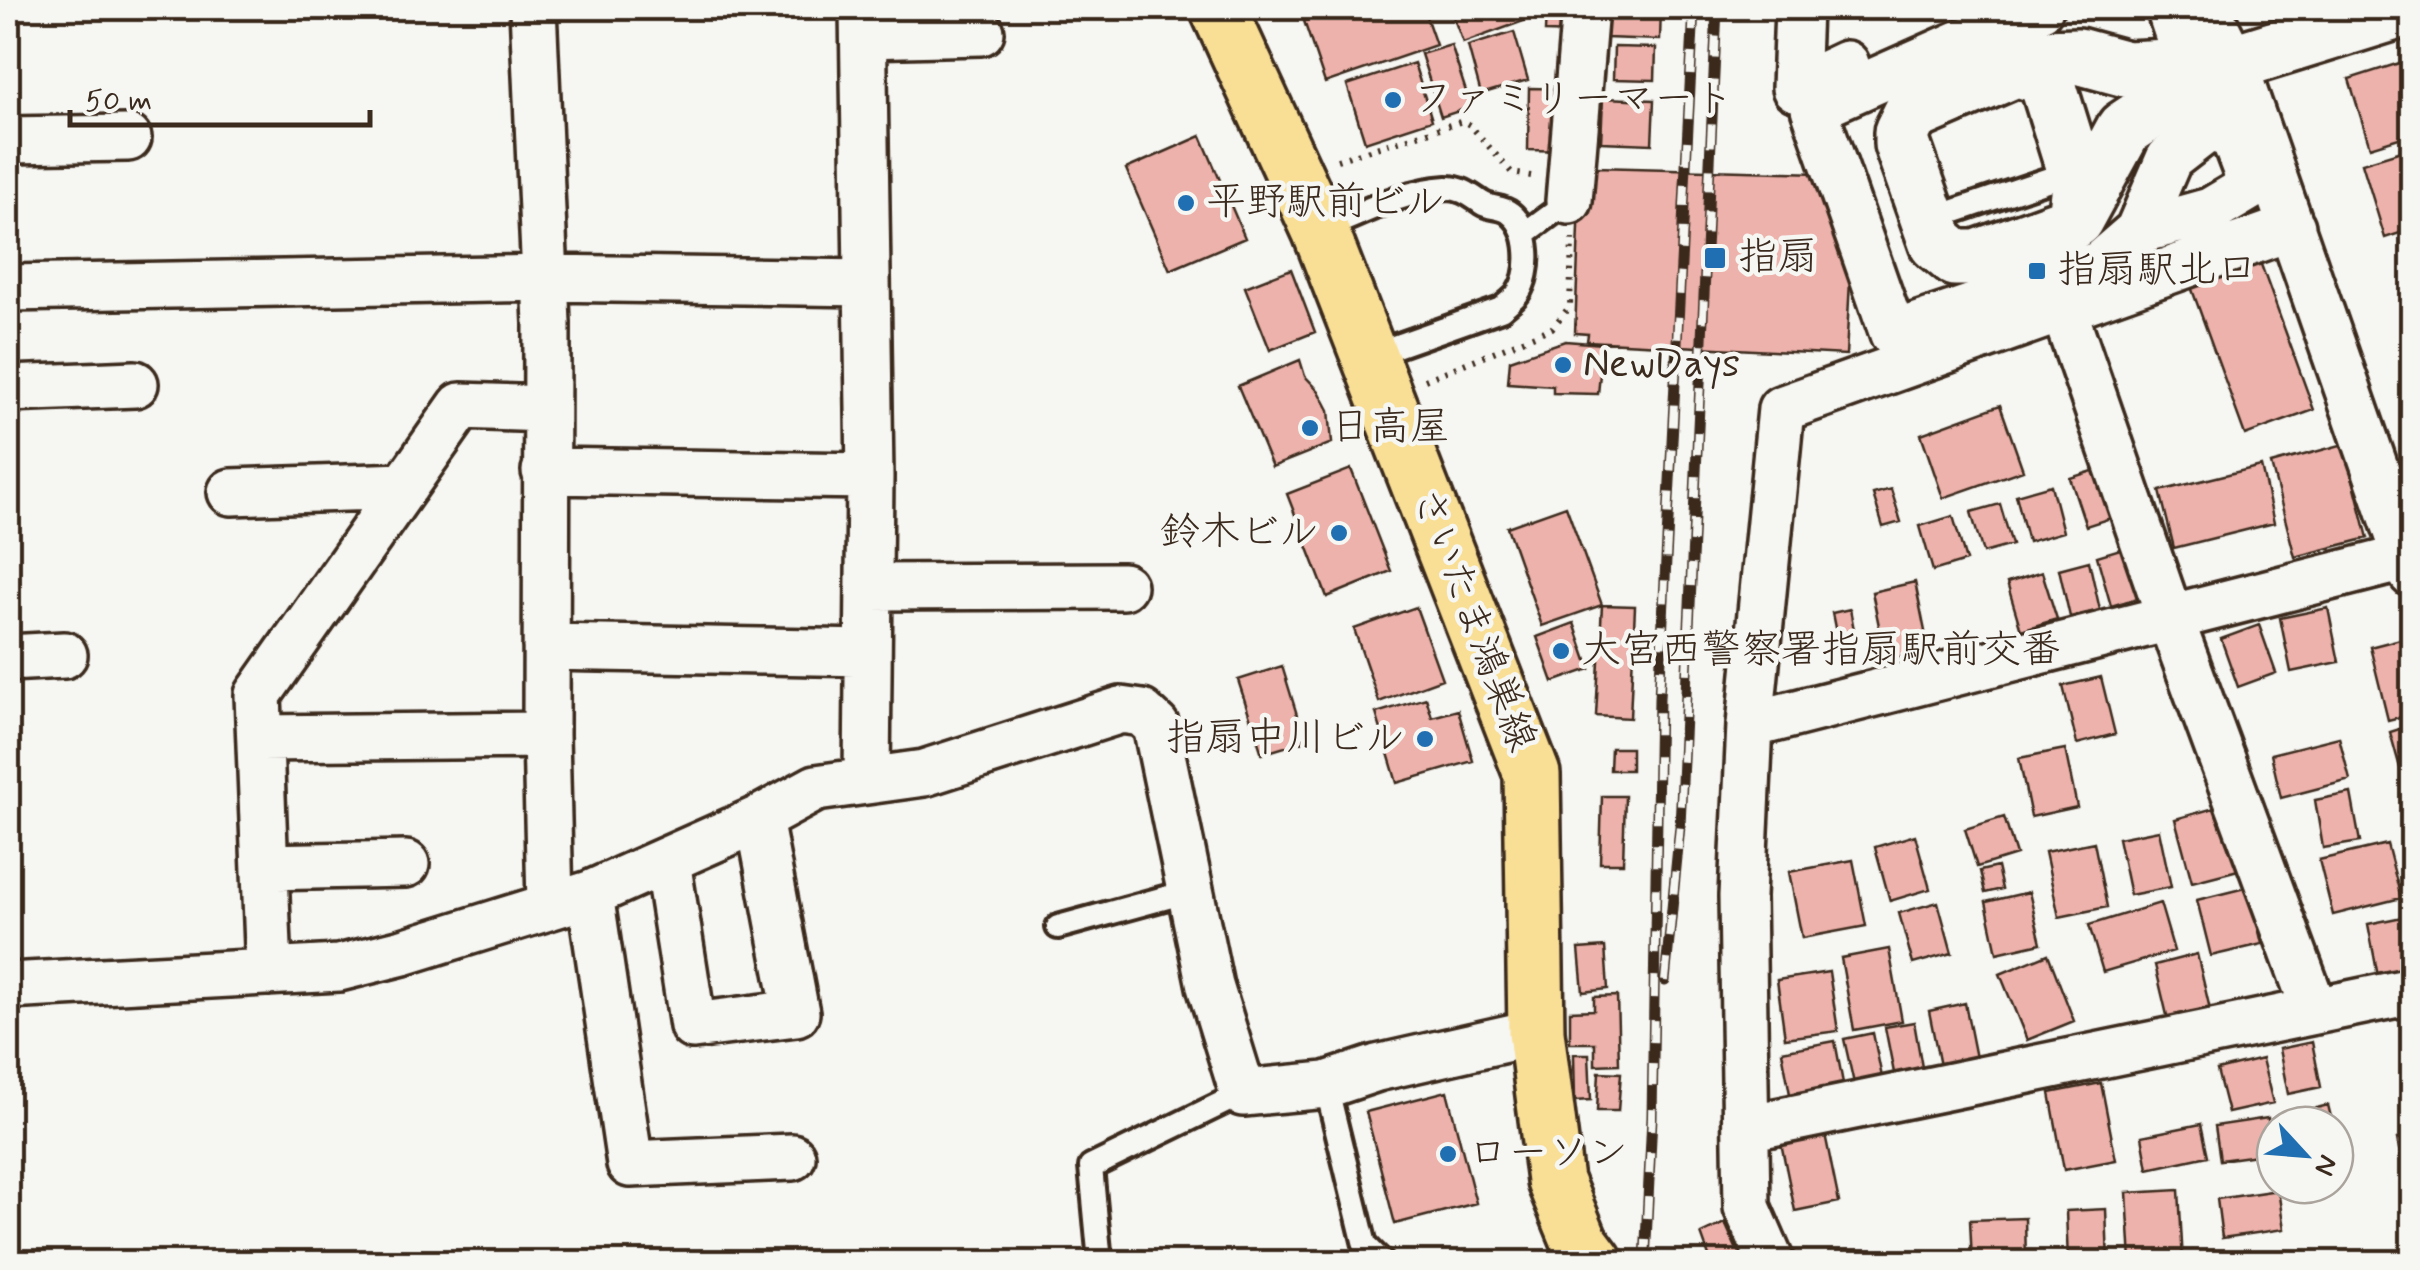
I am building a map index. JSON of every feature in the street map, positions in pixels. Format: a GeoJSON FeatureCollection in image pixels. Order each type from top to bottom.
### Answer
{"type":"FeatureCollection","features":[{"type":"Feature","properties":{"kind":"main road","name":"さいたま鴻巣線"},"geometry":{"type":"LineString","coordinates":[[1218,8],[1320,230],[1372,355],[1532,774],[1536,1032],[1555,1182],[1580,1242],[1595,1262]]}},
{"type":"Feature","properties":{"kind":"street"},"geometry":{"type":"LineString","coordinates":[[533,8],[546,278],[546,735],[570,899],[630,1164],[792,1157]]}},
{"type":"Feature","properties":{"kind":"street"},"geometry":{"type":"LineString","coordinates":[[1569,201],[1585,8]]}},
{"type":"Feature","properties":{"kind":"street"},"geometry":{"type":"LineString","coordinates":[[1798,8],[1795,88],[1965,8]]}},
{"type":"Feature","properties":{"kind":"street"},"geometry":{"type":"LineString","coordinates":[[2040,8],[1814,108],[1893,334],[2100,264],[2138,231],[2210,210],[2252,186]]}},
{"type":"Feature","properties":{"kind":"street"},"geometry":{"type":"LineString","coordinates":[[1750,724],[2410,562],[2281,231],[2212,69],[2169,8]]}},
{"type":"Feature","properties":{"kind":"street"},"geometry":{"type":"LineString","coordinates":[[2138,231],[2169,159],[2209,128],[2212,69],[2206,8]]}},
{"type":"Feature","properties":{"kind":"street"},"geometry":{"type":"LineString","coordinates":[[2212,69],[2126,70],[2078,56],[2043,57],[1911,114],[1905,122],[1902,144],[1937,243],[1945,252],[1965,259],[2066,226],[2075,195],[2124,129],[2212,69],[2408,8]]}},
{"type":"Feature","properties":{"kind":"street"},"geometry":{"type":"LineString","coordinates":[[867,779],[870,476],[864,21],[981,32]]}},
{"type":"Feature","properties":{"kind":"street"},"geometry":{"type":"LineString","coordinates":[[2016,68],[2040,76],[2048,86],[2075,195]]}},
{"type":"Feature","properties":{"kind":"street"},"geometry":{"type":"LineString","coordinates":[[2209,128],[2233,136],[2252,186],[2281,231]]}},
{"type":"Feature","properties":{"kind":"street"},"geometry":{"type":"LineString","coordinates":[[8,140],[128,138]]}},
{"type":"Feature","properties":{"kind":"street"},"geometry":{"type":"LineString","coordinates":[[1772,1262],[1748,1207],[1742,896],[1750,724],[1781,409],[2281,231]]}},
{"type":"Feature","properties":{"kind":"street"},"geometry":{"type":"LineString","coordinates":[[8,288],[546,278],[867,283]]}},
{"type":"Feature","properties":{"kind":"street"},"geometry":{"type":"LineString","coordinates":[[2063,308],[2170,618],[2315,1011]]}},
{"type":"Feature","properties":{"kind":"street"},"geometry":{"type":"LineString","coordinates":[[8,389],[135,384]]}},
{"type":"Feature","properties":{"kind":"street"},"geometry":{"type":"LineString","coordinates":[[268,972],[258,695],[462,406],[546,409]]}},
{"type":"Feature","properties":{"kind":"street"},"geometry":{"type":"LineString","coordinates":[[545,472],[870,476]]}},
{"type":"Feature","properties":{"kind":"street"},"geometry":{"type":"LineString","coordinates":[[231,492],[405,486]]}},
{"type":"Feature","properties":{"kind":"street"},"geometry":{"type":"LineString","coordinates":[[869,586],[1123,586]]}},
{"type":"Feature","properties":{"kind":"street"},"geometry":{"type":"LineString","coordinates":[[546,647],[868,653]]}},
{"type":"Feature","properties":{"kind":"street"},"geometry":{"type":"LineString","coordinates":[[8,658],[64,656]]}},
{"type":"Feature","properties":{"kind":"street"},"geometry":{"type":"LineString","coordinates":[[8,986],[339,968],[570,899],[759,819],[816,788],[924,774],[1121,710],[1142,713],[1156,726],[1210,986],[1243,1094],[1326,1085],[1393,1064],[1536,1032]]}},
{"type":"Feature","properties":{"kind":"street"},"geometry":{"type":"LineString","coordinates":[[261,738],[546,735]]}},
{"type":"Feature","properties":{"kind":"street"},"geometry":{"type":"LineString","coordinates":[[667,860],[693,1026],[796,1013],[759,819]]}},
{"type":"Feature","properties":{"kind":"street"},"geometry":{"type":"LineString","coordinates":[[265,867],[406,864]]}},
{"type":"Feature","properties":{"kind":"street"},"geometry":{"type":"LineString","coordinates":[[1747,1128],[2412,991]]}},
{"type":"Feature","properties":{"kind":"lane"},"geometry":{"type":"LineString","coordinates":[[1320,230],[1408,196],[1452,188],[1515,216],[1524,234],[1526,275],[1518,294],[1501,309],[1372,355]]}},
{"type":"Feature","properties":{"kind":"lane"},"geometry":{"type":"LineString","coordinates":[[1524,234],[1569,201]]}},
{"type":"Feature","properties":{"kind":"lane"},"geometry":{"type":"LineString","coordinates":[[1058,927],[1190,891]]}},
{"type":"Feature","properties":{"kind":"lane"},"geometry":{"type":"LineString","coordinates":[[1326,1085],[1365,1246],[1382,1262]]}},
{"type":"Feature","properties":{"kind":"lane"},"geometry":{"type":"LineString","coordinates":[[1100,1262],[1091,1167],[1243,1094]]}},
{"type":"Feature","properties":{"kind":"building"},"geometry":{"type":"Polygon","coordinates":[[[1354,8],[1356,12],[1370,8],[1423,8],[1436,45],[1325,83],[1304,21],[1354,8]]]}},
{"type":"Feature","properties":{"kind":"building"},"geometry":{"type":"Polygon","coordinates":[[[1450,8],[1528,8],[1532,18],[1463,43],[1450,8]]]}},
{"type":"Feature","properties":{"kind":"building"},"geometry":{"type":"Polygon","coordinates":[[[1546,8],[1576,8],[1576,33],[1545,32],[1546,8]]]}},
{"type":"Feature","properties":{"kind":"building"},"geometry":{"type":"Polygon","coordinates":[[[1607,8],[1661,8],[1660,40],[1606,38],[1607,8]]]}},
{"type":"Feature","properties":{"kind":"building"},"geometry":{"type":"Polygon","coordinates":[[[1514,32],[1528,80],[1481,94],[1468,46],[1514,32]]]}},
{"type":"Feature","properties":{"kind":"building"},"geometry":{"type":"Polygon","coordinates":[[[1451,45],[1471,107],[1441,117],[1421,54],[1451,45]]]}},
{"type":"Feature","properties":{"kind":"building"},"geometry":{"type":"Polygon","coordinates":[[[1614,47],[1656,48],[1655,80],[1613,79],[1614,47]]]}},
{"type":"Feature","properties":{"kind":"building"},"geometry":{"type":"Polygon","coordinates":[[[2412,59],[2412,134],[2370,147],[2349,79],[2412,59]]]}},
{"type":"Feature","properties":{"kind":"building"},"geometry":{"type":"Polygon","coordinates":[[[1414,63],[1432,120],[1365,142],[1347,85],[1414,63]]]}},
{"type":"Feature","properties":{"kind":"building"},"geometry":{"type":"Polygon","coordinates":[[[1529,88],[1571,89],[1570,151],[1528,150],[1529,88]]]}},
{"type":"Feature","properties":{"kind":"building"},"geometry":{"type":"Polygon","coordinates":[[[1603,98],[1654,100],[1652,144],[1601,142],[1603,98]]]}},
{"type":"Feature","properties":{"kind":"building","name":"平野駅前ビル"},"geometry":{"type":"Polygon","coordinates":[[[1201,136],[1245,238],[1170,270],[1126,169],[1201,136]]]}},
{"type":"Feature","properties":{"kind":"building"},"geometry":{"type":"Polygon","coordinates":[[[2408,149],[2412,164],[2412,229],[2385,238],[2362,163],[2408,149]]]}},
{"type":"Feature","properties":{"kind":"building","name":"指扇"},"geometry":{"type":"Polygon","coordinates":[[[1595,167],[1819,173],[1855,189],[1846,355],[1587,341],[1588,334],[1575,333],[1581,174],[1593,174],[1595,167]]]}},
{"type":"Feature","properties":{"kind":"building"},"geometry":{"type":"Polygon","coordinates":[[[2259,259],[2314,410],[2245,435],[2190,284],[2259,259]]]}},
{"type":"Feature","properties":{"kind":"building"},"geometry":{"type":"Polygon","coordinates":[[[1291,269],[1315,332],[1270,350],[1245,287],[1291,269]]]}},
{"type":"Feature","properties":{"kind":"building"},"geometry":{"type":"Polygon","coordinates":[[[1565,341],[1603,344],[1598,394],[1553,393],[1553,386],[1508,383],[1510,360],[1565,341]]]}},
{"type":"Feature","properties":{"kind":"building"},"geometry":{"type":"Polygon","coordinates":[[[1300,360],[1305,376],[1329,410],[1332,443],[1272,467],[1238,386],[1300,360]]]}},
{"type":"Feature","properties":{"kind":"building"},"geometry":{"type":"Polygon","coordinates":[[[2000,405],[2023,470],[1943,498],[1921,434],[2000,405]]]}},
{"type":"Feature","properties":{"kind":"building"},"geometry":{"type":"Polygon","coordinates":[[[2344,444],[2368,538],[2295,557],[2271,464],[2344,444]]]}},
{"type":"Feature","properties":{"kind":"building"},"geometry":{"type":"Polygon","coordinates":[[[2261,466],[2274,523],[2174,548],[2160,491],[2261,466]]]}},
{"type":"Feature","properties":{"kind":"building","name":"鈴木ビル"},"geometry":{"type":"Polygon","coordinates":[[[1351,469],[1391,571],[1327,597],[1287,494],[1351,469]]]}},
{"type":"Feature","properties":{"kind":"building"},"geometry":{"type":"Polygon","coordinates":[[[2099,469],[2114,517],[2086,526],[2070,478],[2099,469]]]}},
{"type":"Feature","properties":{"kind":"building"},"geometry":{"type":"Polygon","coordinates":[[[2051,485],[2063,532],[2028,542],[2016,495],[2051,485]]]}},
{"type":"Feature","properties":{"kind":"building"},"geometry":{"type":"Polygon","coordinates":[[[1891,489],[1901,522],[1883,527],[1873,494],[1891,489]]]}},
{"type":"Feature","properties":{"kind":"building"},"geometry":{"type":"Polygon","coordinates":[[[2000,504],[2012,545],[1983,553],[1971,512],[2000,504]]]}},
{"type":"Feature","properties":{"kind":"building"},"geometry":{"type":"Polygon","coordinates":[[[1566,506],[1602,605],[1542,626],[1507,527],[1566,506]]]}},
{"type":"Feature","properties":{"kind":"building"},"geometry":{"type":"Polygon","coordinates":[[[1953,516],[1966,561],[1933,571],[1920,526],[1953,516]]]}},
{"type":"Feature","properties":{"kind":"building"},"geometry":{"type":"Polygon","coordinates":[[[2127,547],[2141,597],[2111,606],[2097,556],[2127,547]]]}},
{"type":"Feature","properties":{"kind":"building"},"geometry":{"type":"Polygon","coordinates":[[[2089,561],[2100,610],[2070,617],[2059,569],[2089,561]]]}},
{"type":"Feature","properties":{"kind":"building"},"geometry":{"type":"Polygon","coordinates":[[[2042,572],[2057,619],[2021,630],[2007,583],[2042,572]]]}},
{"type":"Feature","properties":{"kind":"building"},"geometry":{"type":"Polygon","coordinates":[[[1915,582],[1929,651],[1886,660],[1872,592],[1915,582]]]}},
{"type":"Feature","properties":{"kind":"building"},"geometry":{"type":"Polygon","coordinates":[[[1602,605],[1635,606],[1630,718],[1596,716],[1602,605]]]}},
{"type":"Feature","properties":{"kind":"building"},"geometry":{"type":"Polygon","coordinates":[[[1416,607],[1442,679],[1379,702],[1354,629],[1416,607]]]}},
{"type":"Feature","properties":{"kind":"building"},"geometry":{"type":"Polygon","coordinates":[[[2328,608],[2339,662],[2291,672],[2280,618],[2328,608]]]}},
{"type":"Feature","properties":{"kind":"building"},"geometry":{"type":"Polygon","coordinates":[[[1850,609],[1856,640],[1838,643],[1832,613],[1850,609]]]}},
{"type":"Feature","properties":{"kind":"building"},"geometry":{"type":"Polygon","coordinates":[[[1574,623],[1590,669],[1553,682],[1537,637],[1574,623]]]}},
{"type":"Feature","properties":{"kind":"building"},"geometry":{"type":"Polygon","coordinates":[[[2259,625],[2276,673],[2238,687],[2221,639],[2259,625]]]}},
{"type":"Feature","properties":{"kind":"building"},"geometry":{"type":"Polygon","coordinates":[[[2408,637],[2412,654],[2412,714],[2388,720],[2370,647],[2408,637]]]}},
{"type":"Feature","properties":{"kind":"building"},"geometry":{"type":"Polygon","coordinates":[[[1282,666],[1305,741],[1262,754],[1238,680],[1282,666]]]}},
{"type":"Feature","properties":{"kind":"building"},"geometry":{"type":"Polygon","coordinates":[[[2101,677],[2115,734],[2077,744],[2063,686],[2101,677]]]}},
{"type":"Feature","properties":{"kind":"building","name":"指扇中川ビル"},"geometry":{"type":"Polygon","coordinates":[[[1426,698],[1432,717],[1458,710],[1473,761],[1397,783],[1376,713],[1426,698]]]}},
{"type":"Feature","properties":{"kind":"building"},"geometry":{"type":"Polygon","coordinates":[[[2412,725],[2412,799],[2409,800],[2390,732],[2412,725]]]}},
{"type":"Feature","properties":{"kind":"building"},"geometry":{"type":"Polygon","coordinates":[[[2339,737],[2350,780],[2281,798],[2271,754],[2339,737]]]}},
{"type":"Feature","properties":{"kind":"building"},"geometry":{"type":"Polygon","coordinates":[[[1611,748],[1631,748],[1631,770],[1610,770],[1611,748]]]}},
{"type":"Feature","properties":{"kind":"building"},"geometry":{"type":"Polygon","coordinates":[[[2065,749],[2077,807],[2031,817],[2019,758],[2065,749]]]}},
{"type":"Feature","properties":{"kind":"building"},"geometry":{"type":"Polygon","coordinates":[[[2351,793],[2360,842],[2323,848],[2315,800],[2351,793]]]}},
{"type":"Feature","properties":{"kind":"building"},"geometry":{"type":"Polygon","coordinates":[[[1602,796],[1625,796],[1623,863],[1600,863],[1602,796]]]}},
{"type":"Feature","properties":{"kind":"building"},"geometry":{"type":"Polygon","coordinates":[[[2225,805],[2242,869],[2192,882],[2175,819],[2225,805]]]}},
{"type":"Feature","properties":{"kind":"building"},"geometry":{"type":"Polygon","coordinates":[[[2004,817],[2016,855],[1977,867],[1965,829],[2004,817]]]}},
{"type":"Feature","properties":{"kind":"building"},"geometry":{"type":"Polygon","coordinates":[[[2159,830],[2171,887],[2130,895],[2118,838],[2159,830]]]}},
{"type":"Feature","properties":{"kind":"building"},"geometry":{"type":"Polygon","coordinates":[[[1915,835],[1930,889],[1890,901],[1875,847],[1915,835]]]}},
{"type":"Feature","properties":{"kind":"building"},"geometry":{"type":"Polygon","coordinates":[[[2094,842],[2107,907],[2059,917],[2045,852],[2094,842]]]}},
{"type":"Feature","properties":{"kind":"building"},"geometry":{"type":"Polygon","coordinates":[[[2387,844],[2401,898],[2333,915],[2319,860],[2387,844]]]}},
{"type":"Feature","properties":{"kind":"building"},"geometry":{"type":"Polygon","coordinates":[[[1853,860],[1866,926],[1802,938],[1789,872],[1853,860]]]}},
{"type":"Feature","properties":{"kind":"building"},"geometry":{"type":"Polygon","coordinates":[[[1997,867],[2002,889],[1985,893],[1980,871],[1997,867]]]}},
{"type":"Feature","properties":{"kind":"building"},"geometry":{"type":"Polygon","coordinates":[[[2249,887],[2262,944],[2211,956],[2197,900],[2249,887]]]}},
{"type":"Feature","properties":{"kind":"building"},"geometry":{"type":"Polygon","coordinates":[[[2029,892],[2041,943],[1997,953],[1986,902],[2029,892]]]}},
{"type":"Feature","properties":{"kind":"building"},"geometry":{"type":"Polygon","coordinates":[[[1938,902],[1952,953],[1913,964],[1899,913],[1938,902]]]}},
{"type":"Feature","properties":{"kind":"building"},"geometry":{"type":"Polygon","coordinates":[[[2160,903],[2174,951],[2103,972],[2089,925],[2160,903]]]}},
{"type":"Feature","properties":{"kind":"building"},"geometry":{"type":"Polygon","coordinates":[[[2407,916],[2412,981],[2380,987],[2368,924],[2407,916]]]}},
{"type":"Feature","properties":{"kind":"building"},"geometry":{"type":"Polygon","coordinates":[[[1605,947],[1608,989],[1583,992],[1579,949],[1605,947]]]}},
{"type":"Feature","properties":{"kind":"building"},"geometry":{"type":"Polygon","coordinates":[[[1889,949],[1902,1021],[1854,1030],[1841,958],[1889,949]]]}},
{"type":"Feature","properties":{"kind":"building"},"geometry":{"type":"Polygon","coordinates":[[[2048,954],[2074,1021],[2027,1040],[2000,974],[2048,954]]]}},
{"type":"Feature","properties":{"kind":"building"},"geometry":{"type":"Polygon","coordinates":[[[2197,954],[2212,1018],[2170,1028],[2155,965],[2197,954]]]}},
{"type":"Feature","properties":{"kind":"building"},"geometry":{"type":"Polygon","coordinates":[[[1829,972],[1838,1031],[1785,1038],[1777,980],[1829,972]]]}},
{"type":"Feature","properties":{"kind":"building"},"geometry":{"type":"Polygon","coordinates":[[[1617,996],[1619,1064],[1595,1065],[1595,1043],[1570,1043],[1570,1011],[1594,1010],[1594,997],[1617,996]]]}},
{"type":"Feature","properties":{"kind":"building"},"geometry":{"type":"Polygon","coordinates":[[[1965,1003],[1976,1058],[1940,1066],[1929,1011],[1965,1003]]]}},
{"type":"Feature","properties":{"kind":"building"},"geometry":{"type":"Polygon","coordinates":[[[1914,1022],[1923,1073],[1895,1078],[1885,1027],[1914,1022]]]}},
{"type":"Feature","properties":{"kind":"building"},"geometry":{"type":"Polygon","coordinates":[[[1873,1033],[1883,1082],[1855,1088],[1844,1039],[1873,1033]]]}},
{"type":"Feature","properties":{"kind":"building"},"geometry":{"type":"Polygon","coordinates":[[[1835,1041],[1845,1094],[1792,1105],[1782,1051],[1835,1041]]]}},
{"type":"Feature","properties":{"kind":"building"},"geometry":{"type":"Polygon","coordinates":[[[2312,1042],[2321,1087],[2288,1094],[2279,1049],[2312,1042]]]}},
{"type":"Feature","properties":{"kind":"building"},"geometry":{"type":"Polygon","coordinates":[[[1574,1054],[1589,1054],[1591,1100],[1575,1101],[1574,1054]]]}},
{"type":"Feature","properties":{"kind":"building"},"geometry":{"type":"Polygon","coordinates":[[[2262,1059],[2273,1103],[2228,1113],[2217,1070],[2262,1059]]]}},
{"type":"Feature","properties":{"kind":"building"},"geometry":{"type":"Polygon","coordinates":[[[1599,1072],[1621,1073],[1618,1111],[1597,1111],[1599,1072]]]}},
{"type":"Feature","properties":{"kind":"building"},"geometry":{"type":"Polygon","coordinates":[[[2101,1083],[2116,1160],[2064,1170],[2050,1093],[2101,1083]]]}},
{"type":"Feature","properties":{"kind":"building"},"geometry":{"type":"Polygon","coordinates":[[[1447,1091],[1476,1203],[1395,1224],[1366,1112],[1447,1091]]]}},
{"type":"Feature","properties":{"kind":"building"},"geometry":{"type":"Polygon","coordinates":[[[2255,1120],[2255,1155],[2220,1160],[2215,1126],[2255,1120]]]}},
{"type":"Feature","properties":{"kind":"building"},"geometry":{"type":"Polygon","coordinates":[[[2201,1124],[2208,1156],[2148,1169],[2142,1136],[2201,1124]]]}},
{"type":"Feature","properties":{"kind":"building"},"geometry":{"type":"Polygon","coordinates":[[[1824,1129],[1839,1202],[1795,1211],[1780,1138],[1824,1129]]]}},
{"type":"Feature","properties":{"kind":"building"},"geometry":{"type":"Polygon","coordinates":[[[2412,1136],[2412,1189],[2407,1190],[2397,1139],[2412,1136]]]}},
{"type":"Feature","properties":{"kind":"building"},"geometry":{"type":"Polygon","coordinates":[[[2179,1190],[2183,1262],[2131,1262],[2127,1193],[2179,1190]]]}},
{"type":"Feature","properties":{"kind":"building"},"geometry":{"type":"Polygon","coordinates":[[[2255,1193],[2255,1205],[2280,1205],[2284,1229],[2222,1238],[2217,1199],[2255,1193]]]}},
{"type":"Feature","properties":{"kind":"building"},"geometry":{"type":"Polygon","coordinates":[[[2106,1209],[2108,1262],[2068,1262],[2066,1211],[2106,1209]]]}},
{"type":"Feature","properties":{"kind":"building"},"geometry":{"type":"Polygon","coordinates":[[[2025,1218],[2026,1262],[1972,1262],[1970,1220],[2025,1218]]]}},
{"type":"Feature","properties":{"kind":"building"},"geometry":{"type":"Polygon","coordinates":[[[1725,1223],[1736,1248],[1748,1242],[1757,1262],[1711,1262],[1701,1234],[1725,1223]]]}},
{"type":"Feature","properties":{"kind":"railway"},"geometry":{"type":"LineString","coordinates":[[1645,1262],[1652,1117],[1659,698],[1694,8]]}},
{"type":"Feature","properties":{"kind":"railway"},"geometry":{"type":"LineString","coordinates":[[1665,981],[1680,826],[1717,8]]}},
{"type":"Feature","properties":{"kind":"place","name":"ファミリーマート"},"geometry":{"type":"Point","coordinates":[1393,100]}},
{"type":"Feature","properties":{"kind":"place","name":"平野駅前ビル"},"geometry":{"type":"Point","coordinates":[1186,203]}},
{"type":"Feature","properties":{"kind":"place","name":"指扇"},"geometry":{"type":"Point","coordinates":[1715,258]}},
{"type":"Feature","properties":{"kind":"place","name":"指扇駅北口"},"geometry":{"type":"Point","coordinates":[2037,271]}},
{"type":"Feature","properties":{"kind":"place","name":"NewDays"},"geometry":{"type":"Point","coordinates":[1563,365]}},
{"type":"Feature","properties":{"kind":"place","name":"日高屋"},"geometry":{"type":"Point","coordinates":[1310,428]}},
{"type":"Feature","properties":{"kind":"place","name":"鈴木ビル"},"geometry":{"type":"Point","coordinates":[1339,533]}},
{"type":"Feature","properties":{"kind":"place","name":"大宮西警察署指扇駅前交番"},"geometry":{"type":"Point","coordinates":[1561,651]}},
{"type":"Feature","properties":{"kind":"place","name":"指扇中川ビル"},"geometry":{"type":"Point","coordinates":[1425,739]}},
{"type":"Feature","properties":{"kind":"place","name":"ローソン"},"geometry":{"type":"Point","coordinates":[1448,1154]}}]}
